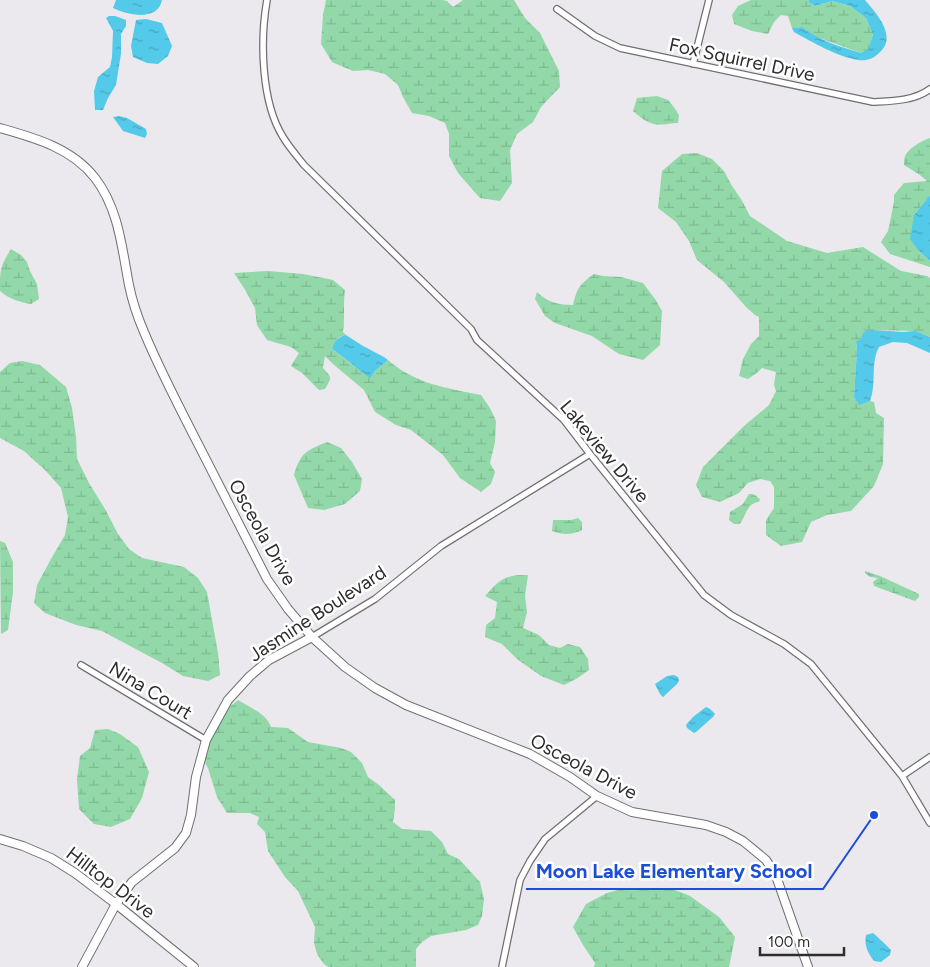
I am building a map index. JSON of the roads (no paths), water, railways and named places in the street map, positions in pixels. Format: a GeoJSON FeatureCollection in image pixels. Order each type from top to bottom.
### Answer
{"type":"FeatureCollection","features":[{"type":"Feature","properties":{"kind":"street","name":"Lakeview Drive"},"geometry":{"type":"LineString","coordinates":[[267,0],[264,15],[266,89],[273,117],[283,137],[304,165],[471,329],[477,340],[564,420],[704,595],[731,615],[784,644],[811,664],[902,776],[930,823]]}},
{"type":"Feature","properties":{"kind":"street"},"geometry":{"type":"LineString","coordinates":[[693,64],[709,0]]}},
{"type":"Feature","properties":{"kind":"street","name":"Fox Squirrel Drive"},"geometry":{"type":"LineString","coordinates":[[557,9],[595,36],[620,48],[693,64],[873,102],[901,100],[924,94],[930,89]]}},
{"type":"Feature","properties":{"kind":"street","name":"Osceola Drive"},"geometry":{"type":"LineString","coordinates":[[0,128],[40,139],[59,148],[82,164],[96,178],[108,200],[118,225],[130,288],[143,330],[166,380],[267,579],[288,609],[312,637],[345,667],[374,688],[406,705],[530,754],[570,777],[597,796],[632,812],[706,825],[726,832],[743,841],[766,860],[776,876],[808,967]]}},
{"type":"Feature","properties":{"kind":"street","name":"Jasmine Boulevard"},"geometry":{"type":"LineString","coordinates":[[82,967],[116,904],[132,882],[175,848],[186,833],[191,815],[196,777],[206,740],[228,700],[250,676],[269,660],[375,600],[441,546],[590,454]]}},
{"type":"Feature","properties":{"kind":"street","name":"Nina Court"},"geometry":{"type":"LineString","coordinates":[[82,665],[206,740]]}},
{"type":"Feature","properties":{"kind":"street"},"geometry":{"type":"LineString","coordinates":[[902,776],[930,757]]}},
{"type":"Feature","properties":{"kind":"street"},"geometry":{"type":"LineString","coordinates":[[502,967],[520,880],[530,861],[545,839],[597,796]]}},
{"type":"Feature","properties":{"kind":"street","name":"Hilltop Drive"},"geometry":{"type":"LineString","coordinates":[[0,839],[51,858],[76,873],[194,967]]}},
{"type":"Feature","properties":{"kind":"water"},"geometry":{"type":"Polygon","coordinates":[[[116,0],[162,0],[155,12],[141,15],[126,13],[113,8],[116,0]]]}},
{"type":"Feature","properties":{"kind":"water"},"geometry":{"type":"Polygon","coordinates":[[[809,0],[865,0],[884,26],[887,40],[884,47],[872,58],[858,60],[834,52],[794,32],[792,28],[802,27],[823,40],[845,48],[861,53],[868,49],[873,35],[866,18],[850,6],[832,1],[815,6],[808,2],[809,0]]]}},
{"type":"Feature","properties":{"kind":"water"},"geometry":{"type":"Polygon","coordinates":[[[109,16],[126,20],[126,26],[121,34],[121,54],[116,85],[103,110],[95,110],[94,91],[98,77],[110,67],[112,57],[113,31],[106,18],[109,16]]]}},
{"type":"Feature","properties":{"kind":"water"},"geometry":{"type":"Polygon","coordinates":[[[146,19],[162,23],[172,46],[168,56],[158,64],[147,63],[133,57],[131,46],[136,20],[146,19]]]}},
{"type":"Feature","properties":{"kind":"water"},"geometry":{"type":"Polygon","coordinates":[[[113,117],[127,118],[146,129],[147,134],[145,138],[123,131],[113,117]]]}},
{"type":"Feature","properties":{"kind":"water"},"geometry":{"type":"Polygon","coordinates":[[[930,195],[930,261],[910,239],[914,215],[930,195]]]}},
{"type":"Feature","properties":{"kind":"water"},"geometry":{"type":"Polygon","coordinates":[[[867,330],[916,331],[930,337],[930,353],[907,343],[893,342],[879,347],[876,353],[870,401],[859,405],[854,397],[856,341],[861,339],[863,333],[867,330]]]}},
{"type":"Feature","properties":{"kind":"water"},"geometry":{"type":"Polygon","coordinates":[[[346,335],[388,360],[370,378],[332,349],[337,339],[346,335]]]}},
{"type":"Feature","properties":{"kind":"water"},"geometry":{"type":"Polygon","coordinates":[[[674,675],[678,677],[679,681],[663,697],[655,684],[667,676],[674,675]]]}},
{"type":"Feature","properties":{"kind":"water"},"geometry":{"type":"Polygon","coordinates":[[[706,707],[715,714],[694,733],[686,725],[706,707]]]}},
{"type":"Feature","properties":{"kind":"water"},"geometry":{"type":"Polygon","coordinates":[[[873,933],[891,950],[890,955],[881,962],[874,961],[866,946],[866,935],[873,933]]]}},
{"type":"Feature","properties":{"kind":"place","name":"Moon Lake Elementary School"},"geometry":{"type":"Point","coordinates":[874,815]}}]}
